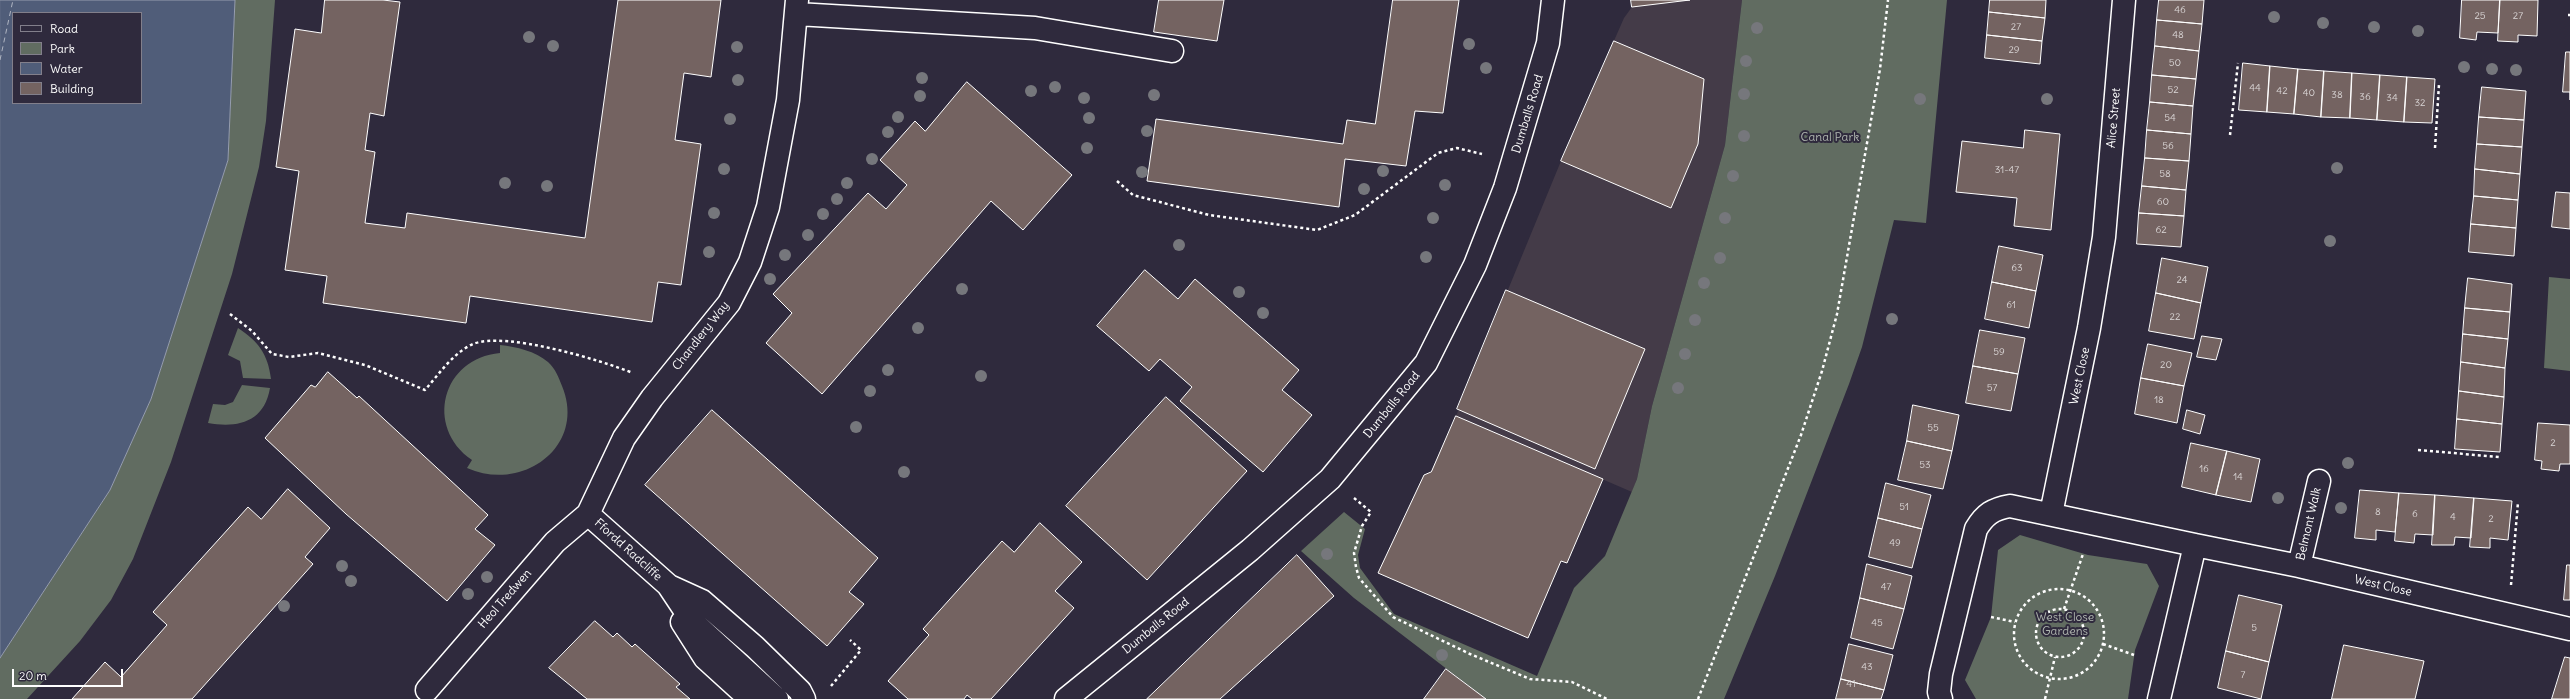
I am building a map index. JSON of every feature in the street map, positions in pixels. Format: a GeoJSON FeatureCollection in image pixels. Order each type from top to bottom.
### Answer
{"type":"FeatureCollection","features":[{"type":"Feature","properties":{"kind":"street","name":"Dumballs Road"},"geometry":{"type":"LineString","coordinates":[[1066,699],[1250,550],[1330,479],[1426,363],[1475,265],[1514,161],[1548,43],[1553,0]]}},
{"type":"Feature","properties":{"kind":"street","name":"Alice Street"},"geometry":{"type":"LineString","coordinates":[[2104,237],[2124,0]]}},
{"type":"Feature","properties":{"kind":"street"},"geometry":{"type":"LineString","coordinates":[[797,7],[1035,28],[1172,51]]}},
{"type":"Feature","properties":{"kind":"street","name":"Chandlery Way"},"geometry":{"type":"LineString","coordinates":[[588,514],[624,438],[660,388],[729,303],[757,241],[768,207],[788,100],[797,7]]}},
{"type":"Feature","properties":{"kind":"street","name":"West Close"},"geometry":{"type":"LineString","coordinates":[[2051,514],[2089,328],[2104,237]]}},
{"type":"Feature","properties":{"kind":"street","name":"Belmont Walk"},"geometry":{"type":"LineString","coordinates":[[2299,566],[2319,481]]}},
{"type":"Feature","properties":{"kind":"street","name":"West Close"},"geometry":{"type":"LineString","coordinates":[[1941,699],[1939,692],[1941,674],[1976,529],[1984,517],[1996,509],[2010,506],[2299,566],[2570,630]]}},
{"type":"Feature","properties":{"kind":"street","name":"Ffordd Radcliffe"},"geometry":{"type":"LineString","coordinates":[[588,514],[668,585]]}},
{"type":"Feature","properties":{"kind":"street","name":"Heol Tredwen"},"geometry":{"type":"LineString","coordinates":[[427,690],[555,542],[588,514]]}},
{"type":"Feature","properties":{"kind":"street"},"geometry":{"type":"LineString","coordinates":[[2159,699],[2195,545]]}},
{"type":"Feature","properties":{"kind":"street"},"geometry":{"type":"LineString","coordinates":[[668,585],[683,625],[705,658],[750,699]]}},
{"type":"Feature","properties":{"kind":"street"},"geometry":{"type":"LineString","coordinates":[[668,585],[692,621],[777,699]]}},
{"type":"Feature","properties":{"kind":"street"},"geometry":{"type":"LineString","coordinates":[[668,585],[702,601],[760,653],[800,692],[804,699]]}},
{"type":"Feature","properties":{"kind":"path"},"geometry":{"type":"LineString","coordinates":[[1698,699],[1800,435],[1822,371],[1838,306],[1880,69],[1888,0]]}},
{"type":"Feature","properties":{"kind":"path"},"geometry":{"type":"LineString","coordinates":[[2230,135],[2238,63]]}},
{"type":"Feature","properties":{"kind":"path"},"geometry":{"type":"LineString","coordinates":[[2435,148],[2439,84]]}},
{"type":"Feature","properties":{"kind":"path"},"geometry":{"type":"LineString","coordinates":[[1117,181],[1133,195],[1210,215],[1317,230],[1355,215],[1438,153],[1457,148],[1514,161]]}},
{"type":"Feature","properties":{"kind":"path"},"geometry":{"type":"LineString","coordinates":[[230,314],[252,331],[272,354],[289,357],[318,354],[365,365],[425,390],[452,358],[474,344],[502,340],[607,363],[638,375],[660,388]]}},
{"type":"Feature","properties":{"kind":"path"},"geometry":{"type":"LineString","coordinates":[[2418,450],[2499,457]]}},
{"type":"Feature","properties":{"kind":"path"},"geometry":{"type":"LineString","coordinates":[[1330,479],[1371,512],[1362,526],[1354,553],[1356,567],[1359,578],[1393,617],[1470,654],[1530,679],[1572,682],[1607,699]]}},
{"type":"Feature","properties":{"kind":"path"},"geometry":{"type":"LineString","coordinates":[[2511,587],[2518,502]]}},
{"type":"Feature","properties":{"kind":"path"},"geometry":{"type":"LineString","coordinates":[[2064,609],[2083,554]]}},
{"type":"Feature","properties":{"kind":"path"},"geometry":{"type":"LineString","coordinates":[[2050,588],[2071,589],[2089,599],[2101,615],[2105,634],[2101,654],[2088,670],[2070,678],[2050,679],[2031,670],[2017,654],[2013,634],[2015,622],[2018,613],[2031,597],[2050,588]]}},
{"type":"Feature","properties":{"kind":"path"},"geometry":{"type":"LineString","coordinates":[[2064,609],[2076,615],[2083,625],[2084,638],[2078,649],[2067,656],[2055,657],[2044,652],[2037,642],[2036,629],[2041,618],[2051,610],[2064,609]]}},
{"type":"Feature","properties":{"kind":"path"},"geometry":{"type":"LineString","coordinates":[[1990,617],[2015,622]]}},
{"type":"Feature","properties":{"kind":"path"},"geometry":{"type":"LineString","coordinates":[[829,688],[861,650],[850,640]]}},
{"type":"Feature","properties":{"kind":"path"},"geometry":{"type":"LineString","coordinates":[[2103,644],[2134,655]]}},
{"type":"Feature","properties":{"kind":"path"},"geometry":{"type":"LineString","coordinates":[[2045,699],[2055,657]]}},
{"type":"Feature","properties":{"kind":"shaded area"},"geometry":{"type":"Polygon","coordinates":[[[1631,0],[1742,0],[1725,145],[1652,406],[1637,479],[1632,492],[1456,416],[1561,161],[1624,18],[1632,7],[1631,0]]]}},
{"type":"Feature","properties":{"kind":"green space"},"geometry":{"type":"Polygon","coordinates":[[[235,0],[275,0],[266,121],[259,167],[232,274],[171,462],[133,559],[111,600],[80,641],[27,699],[0,699],[0,658],[110,490],[151,399],[228,160],[235,0]]]}},
{"type":"Feature","properties":{"kind":"green space","name":"Canal Park"},"geometry":{"type":"Polygon","coordinates":[[[1742,0],[1947,0],[1926,223],[1894,220],[1862,347],[1849,384],[1775,576],[1724,699],[1486,699],[1354,598],[1301,551],[1344,512],[1365,529],[1358,555],[1360,568],[1394,614],[1537,676],[1574,588],[1605,556],[1637,479],[1652,406],[1725,145],[1742,0]]]}},
{"type":"Feature","properties":{"kind":"green space"},"geometry":{"type":"Polygon","coordinates":[[[2549,277],[2570,279],[2570,371],[2544,368],[2549,277]]]}},
{"type":"Feature","properties":{"kind":"green space"},"geometry":{"type":"Polygon","coordinates":[[[238,328],[256,343],[265,355],[270,370],[271,379],[243,378],[240,361],[228,355],[238,328]]]}},
{"type":"Feature","properties":{"kind":"green space"},"geometry":{"type":"Polygon","coordinates":[[[500,345],[532,352],[543,358],[553,367],[562,386],[567,408],[566,428],[558,445],[545,459],[528,469],[509,474],[488,474],[467,468],[472,460],[457,446],[448,430],[444,413],[446,396],[453,380],[464,367],[480,358],[500,353],[500,345]]]}},
{"type":"Feature","properties":{"kind":"green space"},"geometry":{"type":"Polygon","coordinates":[[[242,385],[270,388],[267,400],[262,409],[255,416],[239,423],[229,425],[208,423],[213,404],[225,405],[233,402],[242,385]]]}},
{"type":"Feature","properties":{"kind":"green space","name":"West Close Gardens"},"geometry":{"type":"Polygon","coordinates":[[[2020,535],[2088,555],[2147,564],[2159,586],[2135,650],[2128,699],[1976,699],[1965,680],[1991,617],[1998,550],[2020,535]]]}},
{"type":"Feature","properties":{"kind":"water"},"geometry":{"type":"Polygon","coordinates":[[[0,0],[235,0],[228,160],[151,399],[110,490],[0,658],[0,0]]]}},
{"type":"Feature","properties":{"kind":"building"},"geometry":{"type":"Polygon","coordinates":[[[325,0],[383,0],[400,2],[384,116],[370,113],[365,150],[375,152],[365,223],[405,228],[407,213],[585,238],[618,0],[721,0],[711,77],[684,73],[675,140],[701,144],[681,285],[658,282],[652,322],[470,296],[466,323],[323,303],[327,276],[285,270],[299,171],[276,167],[295,29],[321,33],[325,0]]]}},
{"type":"Feature","properties":{"kind":"building"},"geometry":{"type":"Polygon","coordinates":[[[1159,0],[1224,0],[1217,41],[1154,32],[1159,0]]]}},
{"type":"Feature","properties":{"kind":"building"},"geometry":{"type":"Polygon","coordinates":[[[1393,0],[1459,0],[1443,113],[1415,111],[1406,166],[1345,159],[1339,207],[1147,181],[1156,119],[1343,144],[1347,120],[1375,124],[1393,0]]]}},
{"type":"Feature","properties":{"kind":"building"},"geometry":{"type":"Polygon","coordinates":[[[1631,0],[1690,0],[1632,7],[1631,0]]]}},
{"type":"Feature","properties":{"kind":"building"},"geometry":{"type":"Polygon","coordinates":[[[1990,0],[2046,0],[2045,18],[1989,12],[1990,0]]]}},
{"type":"Feature","properties":{"kind":"building"},"geometry":{"type":"Polygon","coordinates":[[[2159,0],[2204,0],[2202,24],[2157,20],[2159,0]]]}},
{"type":"Feature","properties":{"kind":"building"},"geometry":{"type":"Polygon","coordinates":[[[2462,0],[2500,0],[2498,33],[2477,32],[2476,40],[2460,38],[2462,0]]]}},
{"type":"Feature","properties":{"kind":"building"},"geometry":{"type":"Polygon","coordinates":[[[2500,0],[2538,0],[2537,36],[2518,35],[2518,42],[2498,41],[2500,0]]]}},
{"type":"Feature","properties":{"kind":"building"},"geometry":{"type":"Polygon","coordinates":[[[1989,12],[2045,18],[2042,41],[1987,35],[1989,12]]]}},
{"type":"Feature","properties":{"kind":"building"},"geometry":{"type":"Polygon","coordinates":[[[2157,20],[2202,24],[2199,51],[2155,46],[2157,20]]]}},
{"type":"Feature","properties":{"kind":"building"},"geometry":{"type":"Polygon","coordinates":[[[1987,35],[2042,41],[2040,64],[1985,58],[1987,35]]]}},
{"type":"Feature","properties":{"kind":"building"},"geometry":{"type":"Polygon","coordinates":[[[1614,41],[1704,79],[1698,144],[1671,208],[1561,161],[1614,41]]]}},
{"type":"Feature","properties":{"kind":"building"},"geometry":{"type":"Polygon","coordinates":[[[2155,46],[2199,51],[2196,79],[2152,75],[2155,46]]]}},
{"type":"Feature","properties":{"kind":"building"},"geometry":{"type":"Polygon","coordinates":[[[2566,52],[2570,52],[2570,92],[2563,92],[2566,52]]]}},
{"type":"Feature","properties":{"kind":"building"},"geometry":{"type":"Polygon","coordinates":[[[2243,63],[2270,66],[2267,112],[2239,110],[2243,63]]]}},
{"type":"Feature","properties":{"kind":"building"},"geometry":{"type":"Polygon","coordinates":[[[2270,66],[2298,69],[2294,114],[2267,112],[2270,66]]]}},
{"type":"Feature","properties":{"kind":"building"},"geometry":{"type":"Polygon","coordinates":[[[2298,69],[2324,71],[2321,117],[2294,114],[2298,69]]]}},
{"type":"Feature","properties":{"kind":"building"},"geometry":{"type":"Polygon","coordinates":[[[2324,71],[2352,73],[2350,118],[2321,117],[2324,71]]]}},
{"type":"Feature","properties":{"kind":"building"},"geometry":{"type":"Polygon","coordinates":[[[2352,73],[2380,75],[2377,120],[2350,118],[2352,73]]]}},
{"type":"Feature","properties":{"kind":"building"},"geometry":{"type":"Polygon","coordinates":[[[2152,75],[2196,79],[2193,106],[2150,102],[2152,75]]]}},
{"type":"Feature","properties":{"kind":"building"},"geometry":{"type":"Polygon","coordinates":[[[2380,75],[2407,77],[2404,122],[2377,120],[2380,75]]]}},
{"type":"Feature","properties":{"kind":"building"},"geometry":{"type":"Polygon","coordinates":[[[2407,77],[2435,79],[2432,123],[2404,122],[2407,77]]]}},
{"type":"Feature","properties":{"kind":"building"},"geometry":{"type":"Polygon","coordinates":[[[967,82],[1072,175],[1023,230],[991,201],[822,394],[766,343],[792,313],[773,294],[868,193],[886,209],[907,185],[880,160],[915,121],[925,131],[967,82]]]}},
{"type":"Feature","properties":{"kind":"building"},"geometry":{"type":"Polygon","coordinates":[[[2482,87],[2526,91],[2524,120],[2479,117],[2482,87]]]}},
{"type":"Feature","properties":{"kind":"building"},"geometry":{"type":"Polygon","coordinates":[[[2150,102],[2193,106],[2191,134],[2147,130],[2150,102]]]}},
{"type":"Feature","properties":{"kind":"building"},"geometry":{"type":"Polygon","coordinates":[[[2479,117],[2524,120],[2522,147],[2477,144],[2479,117]]]}},
{"type":"Feature","properties":{"kind":"building"},"geometry":{"type":"Polygon","coordinates":[[[2025,130],[2060,134],[2051,230],[2014,226],[2017,198],[1956,192],[1962,141],[2023,148],[2025,130]]]}},
{"type":"Feature","properties":{"kind":"building"},"geometry":{"type":"Polygon","coordinates":[[[2147,130],[2191,134],[2189,161],[2145,158],[2147,130]]]}},
{"type":"Feature","properties":{"kind":"building"},"geometry":{"type":"Polygon","coordinates":[[[2477,144],[2522,147],[2520,174],[2475,169],[2477,144]]]}},
{"type":"Feature","properties":{"kind":"building"},"geometry":{"type":"Polygon","coordinates":[[[2145,158],[2189,161],[2186,190],[2142,186],[2145,158]]]}},
{"type":"Feature","properties":{"kind":"building"},"geometry":{"type":"Polygon","coordinates":[[[2475,169],[2520,174],[2518,200],[2474,196],[2475,169]]]}},
{"type":"Feature","properties":{"kind":"building"},"geometry":{"type":"Polygon","coordinates":[[[2142,186],[2186,190],[2184,216],[2139,213],[2142,186]]]}},
{"type":"Feature","properties":{"kind":"building"},"geometry":{"type":"Polygon","coordinates":[[[2556,192],[2570,193],[2570,229],[2552,227],[2556,192]]]}},
{"type":"Feature","properties":{"kind":"building"},"geometry":{"type":"Polygon","coordinates":[[[2474,196],[2518,200],[2516,228],[2471,224],[2474,196]]]}},
{"type":"Feature","properties":{"kind":"building"},"geometry":{"type":"Polygon","coordinates":[[[2139,213],[2184,216],[2181,247],[2137,244],[2139,213]]]}},
{"type":"Feature","properties":{"kind":"building"},"geometry":{"type":"Polygon","coordinates":[[[2471,224],[2516,228],[2514,256],[2469,252],[2471,224]]]}},
{"type":"Feature","properties":{"kind":"building"},"geometry":{"type":"Polygon","coordinates":[[[1999,246],[2043,255],[2036,291],[1992,282],[1999,246]]]}},
{"type":"Feature","properties":{"kind":"building"},"geometry":{"type":"Polygon","coordinates":[[[2162,258],[2208,267],[2201,303],[2156,293],[2162,258]]]}},
{"type":"Feature","properties":{"kind":"building"},"geometry":{"type":"Polygon","coordinates":[[[1145,270],[1178,299],[1195,279],[1299,370],[1282,390],[1312,415],[1263,472],[1180,401],[1192,387],[1160,359],[1149,371],[1097,326],[1145,270]]]}},
{"type":"Feature","properties":{"kind":"building"},"geometry":{"type":"Polygon","coordinates":[[[2468,278],[2512,284],[2510,312],[2465,308],[2468,278]]]}},
{"type":"Feature","properties":{"kind":"building"},"geometry":{"type":"Polygon","coordinates":[[[1992,282],[2036,291],[2029,328],[1985,319],[1992,282]]]}},
{"type":"Feature","properties":{"kind":"building"},"geometry":{"type":"Polygon","coordinates":[[[1506,290],[1645,349],[1595,469],[1457,409],[1506,290]]]}},
{"type":"Feature","properties":{"kind":"building"},"geometry":{"type":"Polygon","coordinates":[[[2156,293],[2201,303],[2194,339],[2149,331],[2156,293]]]}},
{"type":"Feature","properties":{"kind":"building"},"geometry":{"type":"Polygon","coordinates":[[[2465,308],[2510,312],[2508,339],[2463,334],[2465,308]]]}},
{"type":"Feature","properties":{"kind":"building"},"geometry":{"type":"Polygon","coordinates":[[[1980,330],[2025,338],[2018,374],[1973,366],[1980,330]]]}},
{"type":"Feature","properties":{"kind":"building"},"geometry":{"type":"Polygon","coordinates":[[[2463,334],[2508,339],[2505,368],[2461,362],[2463,334]]]}},
{"type":"Feature","properties":{"kind":"building"},"geometry":{"type":"Polygon","coordinates":[[[2202,336],[2222,339],[2216,360],[2197,357],[2202,336]]]}},
{"type":"Feature","properties":{"kind":"building"},"geometry":{"type":"Polygon","coordinates":[[[2148,344],[2192,353],[2184,386],[2141,378],[2148,344]]]}},
{"type":"Feature","properties":{"kind":"building"},"geometry":{"type":"Polygon","coordinates":[[[2461,362],[2505,368],[2504,397],[2459,391],[2461,362]]]}},
{"type":"Feature","properties":{"kind":"building"},"geometry":{"type":"Polygon","coordinates":[[[1973,366],[2018,374],[2011,411],[1966,403],[1973,366]]]}},
{"type":"Feature","properties":{"kind":"building"},"geometry":{"type":"Polygon","coordinates":[[[328,372],[357,398],[359,396],[488,515],[475,529],[495,545],[447,601],[346,514],[265,438],[311,385],[315,387],[328,372]]]}},
{"type":"Feature","properties":{"kind":"building"},"geometry":{"type":"Polygon","coordinates":[[[2141,378],[2184,386],[2177,423],[2135,414],[2141,378]]]}},
{"type":"Feature","properties":{"kind":"building"},"geometry":{"type":"Polygon","coordinates":[[[2459,391],[2504,397],[2502,424],[2457,419],[2459,391]]]}},
{"type":"Feature","properties":{"kind":"building"},"geometry":{"type":"Polygon","coordinates":[[[1166,397],[1247,471],[1147,580],[1066,506],[1166,397]]]}},
{"type":"Feature","properties":{"kind":"building"},"geometry":{"type":"Polygon","coordinates":[[[1913,405],[1959,415],[1952,451],[1907,441],[1913,405]]]}},
{"type":"Feature","properties":{"kind":"building"},"geometry":{"type":"Polygon","coordinates":[[[712,410],[878,558],[849,592],[864,604],[827,646],[645,485],[712,410]]]}},
{"type":"Feature","properties":{"kind":"building"},"geometry":{"type":"Polygon","coordinates":[[[2187,410],[2205,415],[2200,434],[2183,429],[2187,410]]]}},
{"type":"Feature","properties":{"kind":"building"},"geometry":{"type":"Polygon","coordinates":[[[1456,416],[1603,479],[1567,563],[1561,561],[1528,638],[1378,573],[1424,475],[1431,472],[1456,416]]]}},
{"type":"Feature","properties":{"kind":"building"},"geometry":{"type":"Polygon","coordinates":[[[2457,419],[2502,424],[2500,452],[2455,449],[2457,419]]]}},
{"type":"Feature","properties":{"kind":"building"},"geometry":{"type":"Polygon","coordinates":[[[2538,423],[2570,425],[2570,464],[2560,464],[2559,471],[2541,469],[2542,461],[2535,460],[2538,423]]]}},
{"type":"Feature","properties":{"kind":"building"},"geometry":{"type":"Polygon","coordinates":[[[1907,441],[1952,451],[1943,489],[1898,480],[1907,441]]]}},
{"type":"Feature","properties":{"kind":"building"},"geometry":{"type":"Polygon","coordinates":[[[2191,443],[2227,451],[2216,495],[2182,487],[2191,443]]]}},
{"type":"Feature","properties":{"kind":"building"},"geometry":{"type":"Polygon","coordinates":[[[2227,451],[2260,459],[2251,502],[2216,495],[2227,451]]]}},
{"type":"Feature","properties":{"kind":"building"},"geometry":{"type":"Polygon","coordinates":[[[1886,483],[1931,495],[1922,529],[1878,518],[1886,483]]]}},
{"type":"Feature","properties":{"kind":"building"},"geometry":{"type":"Polygon","coordinates":[[[288,489],[330,528],[305,557],[313,564],[192,699],[72,699],[105,662],[121,677],[167,625],[153,612],[248,507],[261,519],[288,489]]]}},
{"type":"Feature","properties":{"kind":"building"},"geometry":{"type":"Polygon","coordinates":[[[2360,490],[2399,493],[2395,532],[2376,530],[2376,540],[2355,538],[2360,490]]]}},
{"type":"Feature","properties":{"kind":"building"},"geometry":{"type":"Polygon","coordinates":[[[2399,493],[2435,495],[2433,535],[2415,534],[2414,543],[2395,541],[2399,493]]]}},
{"type":"Feature","properties":{"kind":"building"},"geometry":{"type":"Polygon","coordinates":[[[2435,495],[2474,498],[2471,538],[2455,537],[2454,545],[2432,545],[2435,495]]]}},
{"type":"Feature","properties":{"kind":"building"},"geometry":{"type":"Polygon","coordinates":[[[2474,498],[2512,501],[2508,540],[2490,538],[2490,548],[2470,547],[2474,498]]]}},
{"type":"Feature","properties":{"kind":"building"},"geometry":{"type":"Polygon","coordinates":[[[1878,518],[1922,529],[1912,568],[1869,557],[1878,518]]]}},
{"type":"Feature","properties":{"kind":"building"},"geometry":{"type":"Polygon","coordinates":[[[1040,523],[1082,562],[1055,591],[1074,608],[991,699],[972,699],[967,695],[964,699],[908,699],[888,681],[929,635],[923,629],[1002,541],[1014,552],[1040,523]]]}},
{"type":"Feature","properties":{"kind":"building"},"geometry":{"type":"Polygon","coordinates":[[[1297,555],[1334,596],[1220,699],[1147,699],[1297,555]]]}},
{"type":"Feature","properties":{"kind":"building"},"geometry":{"type":"Polygon","coordinates":[[[1867,564],[1912,576],[1904,609],[1860,598],[1867,564]]]}},
{"type":"Feature","properties":{"kind":"building"},"geometry":{"type":"Polygon","coordinates":[[[2567,565],[2570,565],[2570,600],[2564,600],[2567,565]]]}},
{"type":"Feature","properties":{"kind":"building"},"geometry":{"type":"Polygon","coordinates":[[[2239,595],[2282,605],[2269,662],[2226,651],[2239,595]]]}},
{"type":"Feature","properties":{"kind":"building"},"geometry":{"type":"Polygon","coordinates":[[[1860,598],[1904,609],[1893,649],[1851,638],[1860,598]]]}},
{"type":"Feature","properties":{"kind":"building"},"geometry":{"type":"Polygon","coordinates":[[[595,621],[613,637],[617,633],[632,647],[635,644],[680,684],[676,687],[690,699],[587,699],[549,668],[595,621]]]}},
{"type":"Feature","properties":{"kind":"building"},"geometry":{"type":"Polygon","coordinates":[[[1849,644],[1893,655],[1884,690],[1841,679],[1849,644]]]}},
{"type":"Feature","properties":{"kind":"building"},"geometry":{"type":"Polygon","coordinates":[[[2344,645],[2424,661],[2415,699],[2332,699],[2344,645]]]}},
{"type":"Feature","properties":{"kind":"building"},"geometry":{"type":"Polygon","coordinates":[[[2226,651],[2269,662],[2261,699],[2218,688],[2226,651]]]}},
{"type":"Feature","properties":{"kind":"building"},"geometry":{"type":"Polygon","coordinates":[[[2565,657],[2570,658],[2570,699],[2552,699],[2565,657]]]}},
{"type":"Feature","properties":{"kind":"building"},"geometry":{"type":"Polygon","coordinates":[[[1446,669],[1486,699],[1424,699],[1446,669]]]}},
{"type":"Feature","properties":{"kind":"building"},"geometry":{"type":"Polygon","coordinates":[[[1841,679],[1884,690],[1881,699],[1836,699],[1841,679]]]}},
{"type":"Feature","properties":{"kind":"ferry route"},"geometry":{"type":"LineString","coordinates":[[0,60],[13,0]]}}]}
